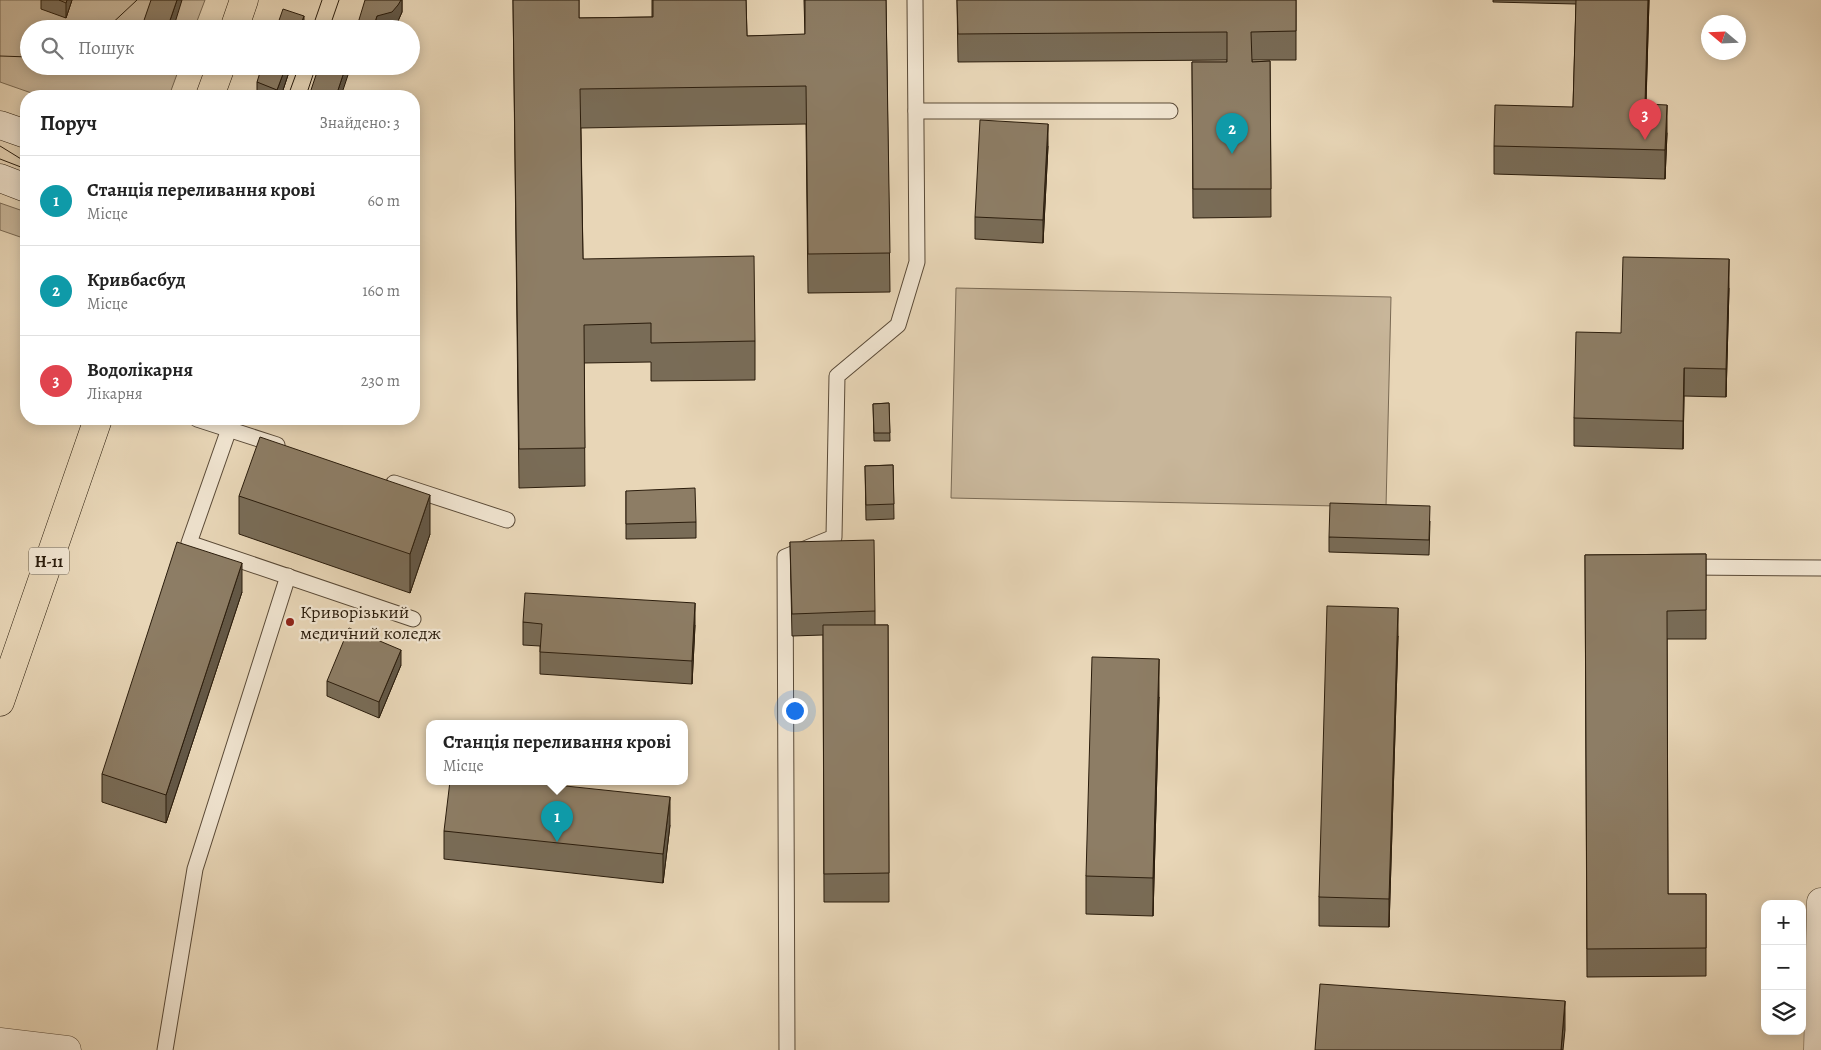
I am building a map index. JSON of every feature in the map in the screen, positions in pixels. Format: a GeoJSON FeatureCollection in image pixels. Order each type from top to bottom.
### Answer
{"type":"FeatureCollection","features":[{"type":"Feature","properties":{"kind":"main road"},"geometry":{"type":"LineString","coordinates":[[237,20],[244,0]]}},
{"type":"Feature","properties":{"kind":"main road"},"geometry":{"type":"LineString","coordinates":[[212,90],[218,75]]}},
{"type":"Feature","properties":{"kind":"main road","name":"Н-11"},"geometry":{"type":"LineString","coordinates":[[0,702],[96,425]]}},
{"type":"Feature","properties":{"kind":"street"},"geometry":{"type":"LineString","coordinates":[[0,125],[20,132]]}},
{"type":"Feature","properties":{"kind":"street"},"geometry":{"type":"LineString","coordinates":[[0,178],[20,186]]}},
{"type":"Feature","properties":{"kind":"street"},"geometry":{"type":"LineString","coordinates":[[1818,1050],[1821,902]]}},
{"type":"Feature","properties":{"kind":"street"},"geometry":{"type":"LineString","coordinates":[[0,1042],[67,1050]]}},
{"type":"Feature","properties":{"kind":"lane"},"geometry":{"type":"LineString","coordinates":[[787,1050],[785,557],[834,537],[837,376],[898,324],[917,262],[915,0]]}},
{"type":"Feature","properties":{"kind":"lane"},"geometry":{"type":"LineString","coordinates":[[916,111],[1170,111]]}},
{"type":"Feature","properties":{"kind":"lane"},"geometry":{"type":"LineString","coordinates":[[216,425],[294,451]]}},
{"type":"Feature","properties":{"kind":"lane"},"geometry":{"type":"LineString","coordinates":[[229,429],[189,543],[414,619]]}},
{"type":"Feature","properties":{"kind":"lane"},"geometry":{"type":"LineString","coordinates":[[377,478],[507,520]]}},
{"type":"Feature","properties":{"kind":"lane"},"geometry":{"type":"LineString","coordinates":[[1676,567],[1821,568]]}},
{"type":"Feature","properties":{"kind":"lane"},"geometry":{"type":"LineString","coordinates":[[165,1050],[195,869],[288,576]]}},
{"type":"Feature","properties":{"kind":"shaded area"},"geometry":{"type":"Polygon","coordinates":[[[0,0],[205,0],[197,20],[20,20],[20,75],[177,75],[171,90],[23,90],[0,82],[0,0]]]}},
{"type":"Feature","properties":{"kind":"shaded area"},"geometry":{"type":"Polygon","coordinates":[[[0,203],[20,210],[20,237],[0,230],[0,203]]]}},
{"type":"Feature","properties":{"kind":"shaded area"},"geometry":{"type":"Polygon","coordinates":[[[956,288],[1391,297],[1386,507],[951,498],[956,288]]]}},
{"type":"Feature","properties":{"kind":"building"},"geometry":{"type":"Polygon","coordinates":[[[151,0],[177,0],[170,20],[144,20],[151,0]]]}},
{"type":"Feature","properties":{"kind":"building"},"geometry":{"type":"Polygon","coordinates":[[[365,0],[401,0],[392,12],[377,16],[376,20],[359,20],[365,0]]]}},
{"type":"Feature","properties":{"kind":"building"},"geometry":{"type":"Polygon","coordinates":[[[513,0],[579,0],[579,18],[653,17],[653,0],[746,0],[747,36],[805,34],[805,0],[886,0],[890,253],[808,254],[806,86],[580,89],[583,259],[754,256],[755,341],[651,343],[651,323],[584,325],[585,448],[519,449],[513,0]]]}},
{"type":"Feature","properties":{"kind":"building"},"geometry":{"type":"Polygon","coordinates":[[[957,0],[1296,0],[1296,31],[1251,32],[1252,62],[1270,61],[1271,189],[1193,189],[1192,62],[1227,62],[1227,32],[958,34],[957,0]]]}},
{"type":"Feature","properties":{"kind":"building"},"geometry":{"type":"Polygon","coordinates":[[[1576,0],[1648,0],[1645,104],[1667,105],[1665,150],[1494,146],[1495,105],[1573,107],[1576,0]]]}},
{"type":"Feature","properties":{"kind":"building"},"geometry":{"type":"Polygon","coordinates":[[[283,9],[304,16],[302,20],[279,20],[283,9]]]}},
{"type":"Feature","properties":{"kind":"building"},"geometry":{"type":"Polygon","coordinates":[[[259,75],[283,75],[277,90],[257,82],[259,75]]]}},
{"type":"Feature","properties":{"kind":"building"},"geometry":{"type":"Polygon","coordinates":[[[316,75],[343,75],[338,90],[311,90],[316,75]]]}},
{"type":"Feature","properties":{"kind":"building"},"geometry":{"type":"Polygon","coordinates":[[[980,120],[1048,124],[1043,220],[975,217],[980,120]]]}},
{"type":"Feature","properties":{"kind":"building"},"geometry":{"type":"Polygon","coordinates":[[[1623,257],[1729,259],[1726,369],[1684,368],[1683,421],[1574,418],[1576,332],[1621,333],[1623,257]]]}},
{"type":"Feature","properties":{"kind":"building"},"geometry":{"type":"Polygon","coordinates":[[[889,403],[890,433],[874,433],[873,404],[889,403]]]}},
{"type":"Feature","properties":{"kind":"building"},"geometry":{"type":"Polygon","coordinates":[[[260,437],[430,495],[410,554],[239,496],[260,437]]]}},
{"type":"Feature","properties":{"kind":"building"},"geometry":{"type":"Polygon","coordinates":[[[893,465],[894,504],[866,505],[865,466],[893,465]]]}},
{"type":"Feature","properties":{"kind":"building"},"geometry":{"type":"Polygon","coordinates":[[[695,488],[696,522],[626,524],[626,491],[695,488]]]}},
{"type":"Feature","properties":{"kind":"building"},"geometry":{"type":"Polygon","coordinates":[[[1330,503],[1430,506],[1429,540],[1329,537],[1330,503]]]}},
{"type":"Feature","properties":{"kind":"building"},"geometry":{"type":"Polygon","coordinates":[[[874,540],[875,611],[792,614],[790,542],[874,540]]]}},
{"type":"Feature","properties":{"kind":"building"},"geometry":{"type":"Polygon","coordinates":[[[177,542],[242,563],[166,795],[102,774],[177,542]]]}},
{"type":"Feature","properties":{"kind":"building"},"geometry":{"type":"Polygon","coordinates":[[[1706,554],[1706,610],[1667,611],[1668,894],[1706,894],[1706,948],[1587,949],[1585,555],[1706,554]]]}},
{"type":"Feature","properties":{"kind":"building"},"geometry":{"type":"Polygon","coordinates":[[[525,593],[695,603],[692,661],[540,652],[542,624],[523,622],[525,593]]]}},
{"type":"Feature","properties":{"kind":"building"},"geometry":{"type":"Polygon","coordinates":[[[1327,606],[1398,608],[1389,899],[1319,897],[1327,606]]]}},
{"type":"Feature","properties":{"kind":"building"},"geometry":{"type":"Polygon","coordinates":[[[823,625],[888,625],[889,873],[824,874],[823,625]]]}},
{"type":"Feature","properties":{"kind":"building"},"geometry":{"type":"Polygon","coordinates":[[[349,628],[401,650],[379,702],[327,681],[349,628]]]}},
{"type":"Feature","properties":{"kind":"building"},"geometry":{"type":"Polygon","coordinates":[[[1092,657],[1159,659],[1153,878],[1086,876],[1092,657]]]}},
{"type":"Feature","properties":{"kind":"building"},"geometry":{"type":"Polygon","coordinates":[[[450,785],[556,785],[670,797],[663,854],[444,831],[450,785]]]}},
{"type":"Feature","properties":{"kind":"building"},"geometry":{"type":"Polygon","coordinates":[[[1320,984],[1565,1001],[1561,1050],[1315,1050],[1320,984]]]}},
{"type":"Feature","properties":{"kind":"tram line"},"geometry":{"type":"LineString","coordinates":[[116,20],[137,0]]}},
{"type":"Feature","properties":{"kind":"tram line"},"geometry":{"type":"LineString","coordinates":[[315,20],[322,0]]}},
{"type":"Feature","properties":{"kind":"tram line"},"geometry":{"type":"LineString","coordinates":[[332,20],[339,0]]}},
{"type":"Feature","properties":{"kind":"tram line"},"geometry":{"type":"LineString","coordinates":[[0,56],[20,57]]}},
{"type":"Feature","properties":{"kind":"tram line"},"geometry":{"type":"LineString","coordinates":[[290,90],[296,75]]}},
{"type":"Feature","properties":{"kind":"tram line"},"geometry":{"type":"LineString","coordinates":[[308,90],[313,75]]}},
{"type":"Feature","properties":{"kind":"tram line"},"geometry":{"type":"LineString","coordinates":[[0,146],[20,158]]}},
{"type":"Feature","properties":{"kind":"tram line"},"geometry":{"type":"LineString","coordinates":[[0,159],[20,167]]}},
{"type":"Feature","properties":{"kind":"place","name":"Водолікарня"},"geometry":{"type":"Point","coordinates":[1645,140]}},
{"type":"Feature","properties":{"kind":"place","name":"Кривбасбуд"},"geometry":{"type":"Point","coordinates":[1232,154]}},
{"type":"Feature","properties":{"kind":"place","name":"Криворізький медичний коледж"},"geometry":{"type":"Point","coordinates":[290,622]}},
{"type":"Feature","properties":{"kind":"place","name":"Станція переливання крові"},"geometry":{"type":"Point","coordinates":[557,842]}}]}
